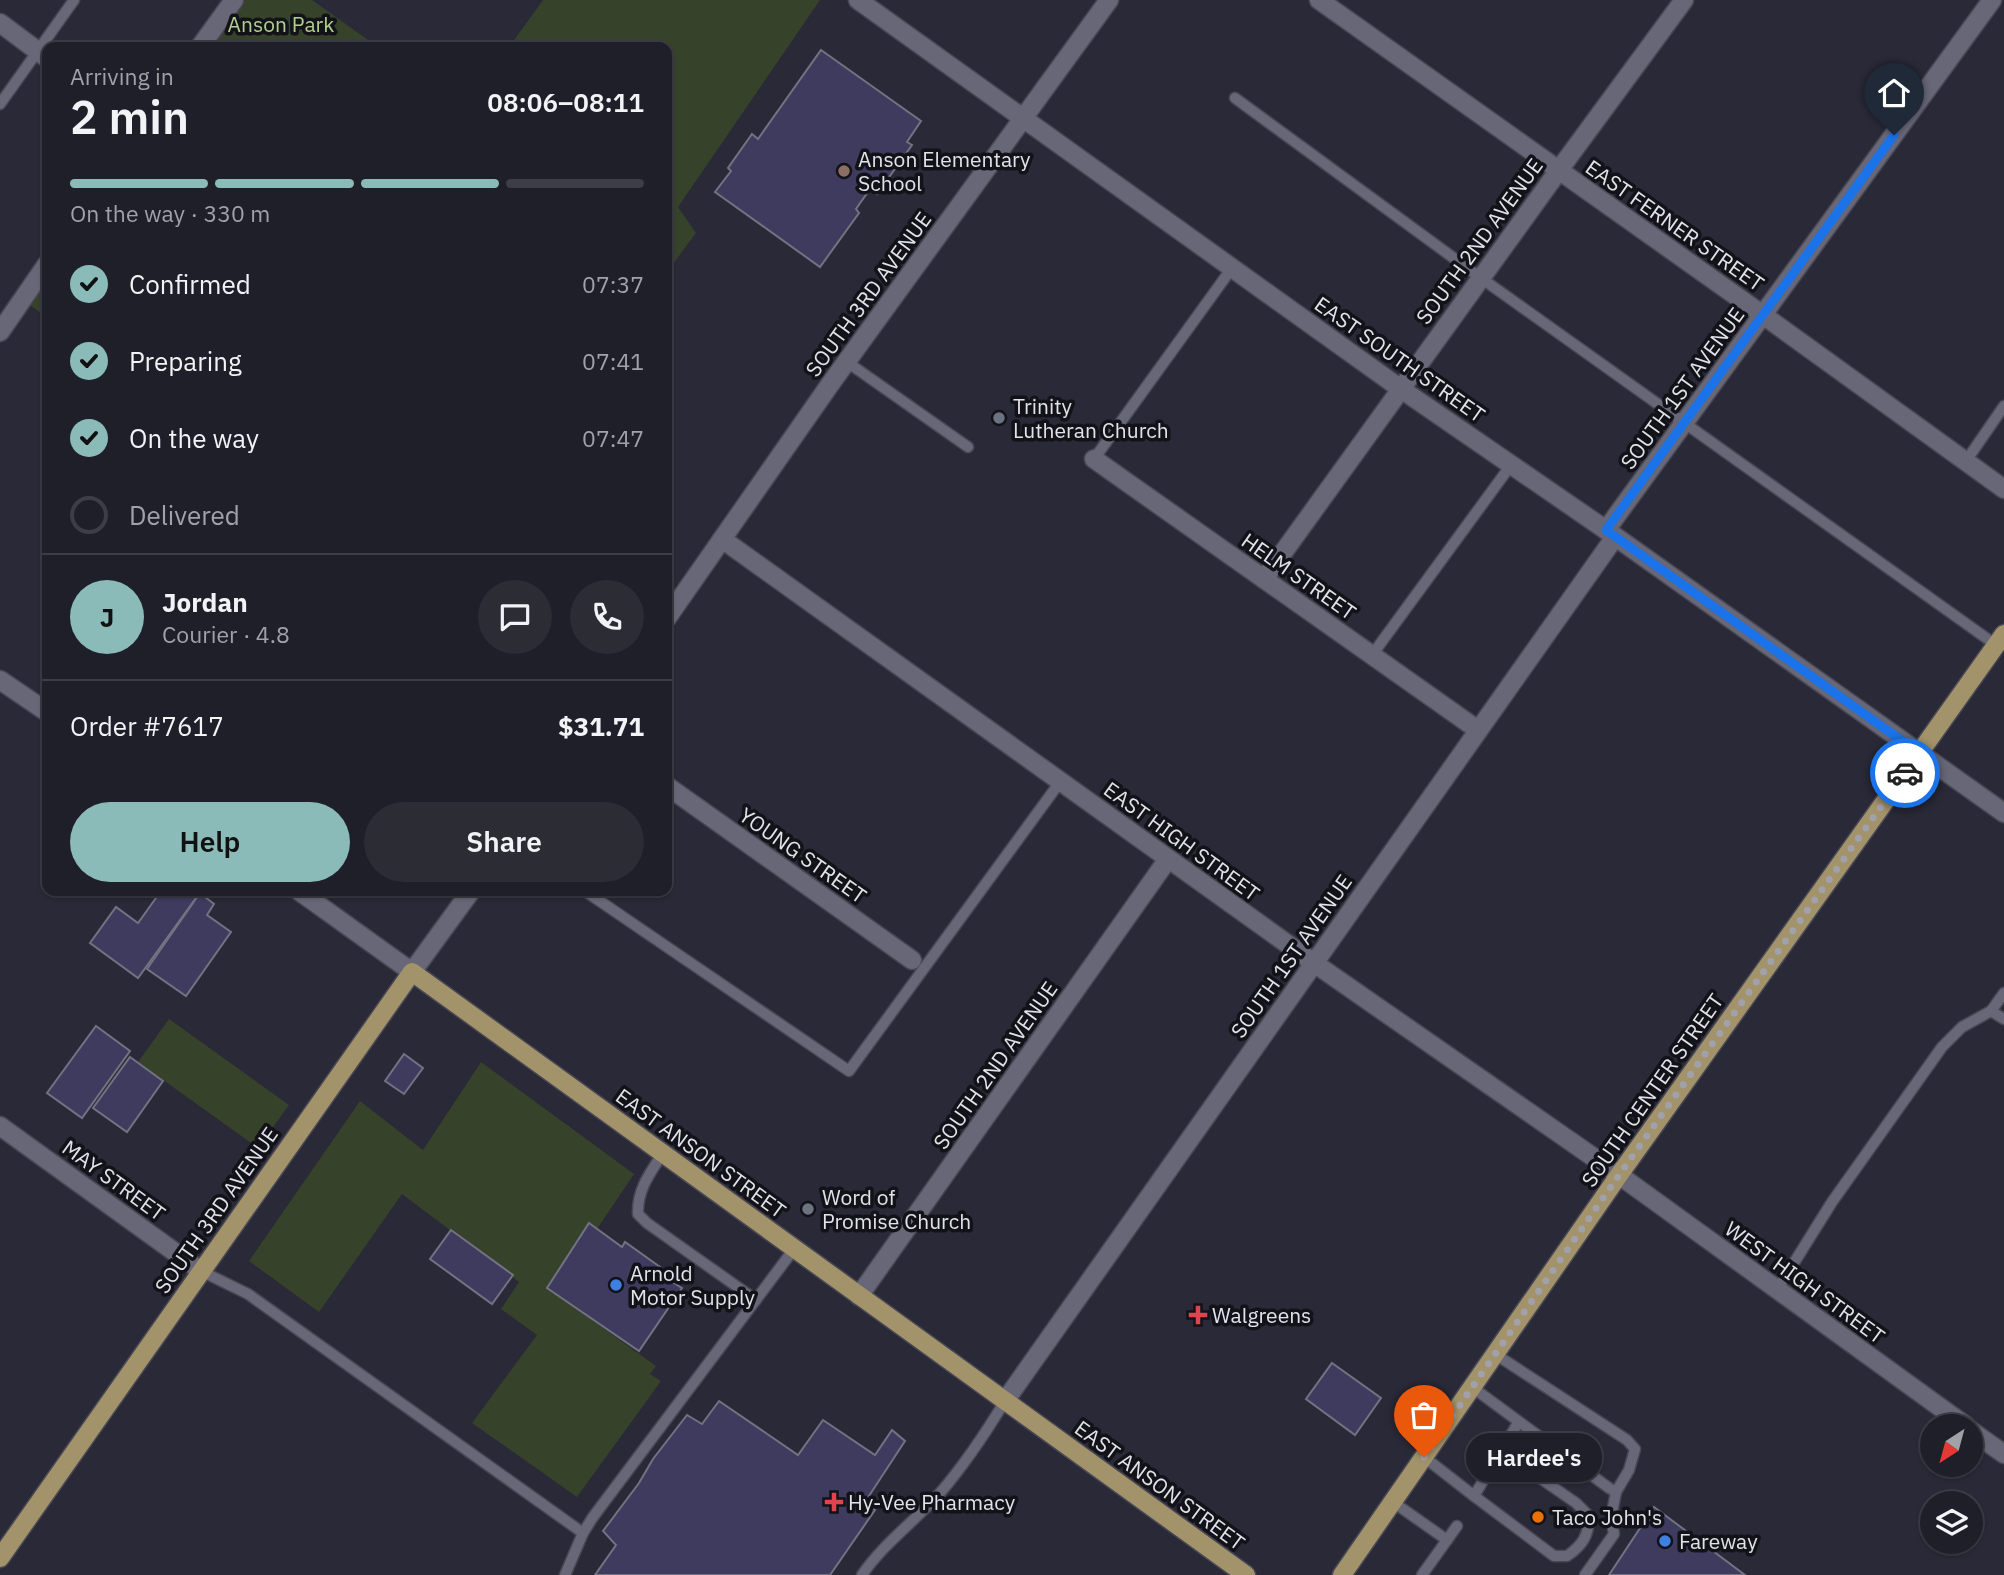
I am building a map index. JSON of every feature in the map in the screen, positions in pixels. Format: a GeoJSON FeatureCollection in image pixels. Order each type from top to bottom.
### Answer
{"type":"FeatureCollection","features":[{"type":"Feature","properties":{"kind":"main road","name":"SOUTH CENTER STREET"},"geometry":{"type":"LineString","coordinates":[[1342,1575],[1619,1175],[2000,640]]}},
{"type":"Feature","properties":{"kind":"main road","name":"EAST ANSON STREET"},"geometry":{"type":"LineString","coordinates":[[412,972],[1246,1575]]}},
{"type":"Feature","properties":{"kind":"main road","name":"SOUTH 3RD AVENUE"},"geometry":{"type":"LineString","coordinates":[[0,1558],[412,972]]}},
{"type":"Feature","properties":{"kind":"street"},"geometry":{"type":"LineString","coordinates":[[204,42],[234,0]]}},
{"type":"Feature","properties":{"kind":"street","name":"EAST SOUTH STREET"},"geometry":{"type":"LineString","coordinates":[[858,0],[1401,389],[1611,534],[2004,813]]}},
{"type":"Feature","properties":{"kind":"street","name":"SOUTH 3RD AVENUE"},"geometry":{"type":"LineString","coordinates":[[672,611],[847,362],[1110,0]]}},
{"type":"Feature","properties":{"kind":"street","name":"EAST FERNER STREET"},"geometry":{"type":"LineString","coordinates":[[1319,0],[2004,489]]}},
{"type":"Feature","properties":{"kind":"street","name":"SOUTH 2ND AVENUE"},"geometry":{"type":"LineString","coordinates":[[1264,579],[1684,0]]}},
{"type":"Feature","properties":{"kind":"street","name":"SOUTH 1ST AVENUE"},"geometry":{"type":"LineString","coordinates":[[1005,1401],[1478,730],[1685,423],[1992,0]]}},
{"type":"Feature","properties":{"kind":"street"},"geometry":{"type":"LineString","coordinates":[[0,23],[42,54]]}},
{"type":"Feature","properties":{"kind":"street"},"geometry":{"type":"LineString","coordinates":[[0,332],[42,279]]}},
{"type":"Feature","properties":{"kind":"street","name":"HELM STREET"},"geometry":{"type":"LineString","coordinates":[[1094,459],[1478,730]]}},
{"type":"Feature","properties":{"kind":"street","name":"EAST HIGH STREET"},"geometry":{"type":"LineString","coordinates":[[722,539],[1314,963],[1619,1175]]}},
{"type":"Feature","properties":{"kind":"street"},"geometry":{"type":"LineString","coordinates":[[0,680],[42,709]]}},
{"type":"Feature","properties":{"kind":"street","name":"YOUNG STREET"},"geometry":{"type":"LineString","coordinates":[[672,790],[912,960]]}},
{"type":"Feature","properties":{"kind":"street","name":"SOUTH 2ND AVENUE"},"geometry":{"type":"LineString","coordinates":[[859,1296],[1168,859]]}},
{"type":"Feature","properties":{"kind":"street","name":"EAST ANSON STREET"},"geometry":{"type":"LineString","coordinates":[[306,896],[412,972]]}},
{"type":"Feature","properties":{"kind":"street","name":"SOUTH 3RD AVENUE"},"geometry":{"type":"LineString","coordinates":[[412,972],[467,896]]}},
{"type":"Feature","properties":{"kind":"street","name":"MAY STREET"},"geometry":{"type":"LineString","coordinates":[[0,1126],[201,1271]]}},
{"type":"Feature","properties":{"kind":"street","name":"WEST HIGH STREET"},"geometry":{"type":"LineString","coordinates":[[1619,1175],[1949,1414]]}},
{"type":"Feature","properties":{"kind":"street"},"geometry":{"type":"LineString","coordinates":[[1983,1439],[2004,1454]]}},
{"type":"Feature","properties":{"kind":"lane"},"geometry":{"type":"LineString","coordinates":[[50,42],[74,0]]}},
{"type":"Feature","properties":{"kind":"lane"},"geometry":{"type":"LineString","coordinates":[[0,104],[42,56]]}},
{"type":"Feature","properties":{"kind":"lane"},"geometry":{"type":"LineString","coordinates":[[1235,98],[1685,423],[2000,640]]}},
{"type":"Feature","properties":{"kind":"lane"},"geometry":{"type":"LineString","coordinates":[[1094,459],[1232,268]]}},
{"type":"Feature","properties":{"kind":"lane"},"geometry":{"type":"LineString","coordinates":[[847,362],[968,447]]}},
{"type":"Feature","properties":{"kind":"lane"},"geometry":{"type":"LineString","coordinates":[[1966,461],[2004,406]]}},
{"type":"Feature","properties":{"kind":"lane"},"geometry":{"type":"LineString","coordinates":[[1372,655],[1511,465]]}},
{"type":"Feature","properties":{"kind":"lane"},"geometry":{"type":"LineString","coordinates":[[592,896],[849,1070],[1060,782]]}},
{"type":"Feature","properties":{"kind":"lane"},"geometry":{"type":"LineString","coordinates":[[1777,1290],[1832,1202],[1942,1047],[1962,1027],[1991,1011],[2004,993]]}},
{"type":"Feature","properties":{"kind":"lane"},"geometry":{"type":"LineString","coordinates":[[1991,1011],[2004,1019]]}},
{"type":"Feature","properties":{"kind":"lane"},"geometry":{"type":"LineString","coordinates":[[663,1153],[644,1181],[637,1200],[638,1214],[757,1300]]}},
{"type":"Feature","properties":{"kind":"lane"},"geometry":{"type":"LineString","coordinates":[[565,1575],[593,1517],[794,1249]]}},
{"type":"Feature","properties":{"kind":"lane"},"geometry":{"type":"LineString","coordinates":[[201,1271],[248,1294],[583,1533]]}},
{"type":"Feature","properties":{"kind":"lane"},"geometry":{"type":"LineString","coordinates":[[1495,1354],[1628,1440],[1635,1449],[1629,1470],[1616,1492],[1611,1518],[1614,1534],[1585,1575]]}},
{"type":"Feature","properties":{"kind":"lane"},"geometry":{"type":"LineString","coordinates":[[1472,1387],[1585,1473],[1616,1492]]}},
{"type":"Feature","properties":{"kind":"lane"},"geometry":{"type":"LineString","coordinates":[[862,1575],[938,1494],[973,1452],[1005,1401]]}},
{"type":"Feature","properties":{"kind":"lane"},"geometry":{"type":"LineString","coordinates":[[1474,1496],[1518,1423]]}},
{"type":"Feature","properties":{"kind":"lane"},"geometry":{"type":"LineString","coordinates":[[1424,1457],[1554,1556],[1567,1556],[1583,1542],[1589,1530],[1589,1516],[1576,1503],[1502,1451]]}},
{"type":"Feature","properties":{"kind":"lane"},"geometry":{"type":"LineString","coordinates":[[1392,1502],[1447,1540]]}},
{"type":"Feature","properties":{"kind":"lane"},"geometry":{"type":"LineString","coordinates":[[1422,1575],[1457,1526]]}},
{"type":"Feature","properties":{"kind":"green space","name":"Anson Park"},"geometry":{"type":"Polygon","coordinates":[[[234,0],[312,0],[371,42],[204,42],[234,0]]]}},
{"type":"Feature","properties":{"kind":"green space"},"geometry":{"type":"Polygon","coordinates":[[[543,0],[820,0],[678,207],[696,233],[672,265],[672,42],[513,42],[543,0]]]}},
{"type":"Feature","properties":{"kind":"green space"},"geometry":{"type":"Polygon","coordinates":[[[42,271],[42,314],[22,300],[42,271]]]}},
{"type":"Feature","properties":{"kind":"green space"},"geometry":{"type":"Polygon","coordinates":[[[169,1019],[289,1105],[258,1148],[138,1062],[169,1019]]]}},
{"type":"Feature","properties":{"kind":"green space"},"geometry":{"type":"Polygon","coordinates":[[[481,1062],[634,1174],[597,1229],[588,1224],[547,1288],[656,1366],[650,1374],[661,1381],[577,1497],[472,1423],[537,1335],[501,1309],[519,1282],[402,1194],[319,1312],[249,1261],[360,1101],[423,1150],[481,1062]]]}},
{"type":"Feature","properties":{"kind":"building","name":"Anson Elementary School"},"geometry":{"type":"Polygon","coordinates":[[[821,50],[921,121],[907,142],[912,145],[877,194],[870,189],[856,209],[859,213],[820,267],[715,192],[731,171],[728,168],[752,134],[758,139],[821,50]]]}},
{"type":"Feature","properties":{"kind":"building"},"geometry":{"type":"Polygon","coordinates":[[[157,896],[197,896],[138,978],[90,943],[116,907],[138,923],[157,896]]]}},
{"type":"Feature","properties":{"kind":"building"},"geometry":{"type":"Polygon","coordinates":[[[198,896],[204,896],[214,904],[207,915],[231,932],[186,996],[147,969],[198,896]]]}},
{"type":"Feature","properties":{"kind":"building"},"geometry":{"type":"Polygon","coordinates":[[[96,1026],[130,1051],[82,1118],[47,1093],[96,1026]]]}},
{"type":"Feature","properties":{"kind":"building"},"geometry":{"type":"Polygon","coordinates":[[[404,1054],[423,1068],[404,1094],[385,1081],[404,1054]]]}},
{"type":"Feature","properties":{"kind":"building"},"geometry":{"type":"Polygon","coordinates":[[[130,1057],[163,1081],[127,1132],[93,1108],[130,1057]]]}},
{"type":"Feature","properties":{"kind":"building"},"geometry":{"type":"Polygon","coordinates":[[[589,1223],[622,1247],[625,1242],[660,1267],[656,1272],[682,1288],[639,1351],[547,1288],[589,1223]]]}},
{"type":"Feature","properties":{"kind":"building"},"geometry":{"type":"Polygon","coordinates":[[[451,1230],[513,1275],[492,1304],[430,1259],[451,1230]]]}},
{"type":"Feature","properties":{"kind":"building"},"geometry":{"type":"Polygon","coordinates":[[[1332,1363],[1381,1398],[1355,1435],[1306,1399],[1332,1363]]]}},
{"type":"Feature","properties":{"kind":"building"},"geometry":{"type":"Polygon","coordinates":[[[719,1401],[798,1455],[823,1420],[875,1455],[892,1430],[905,1441],[865,1502],[875,1510],[830,1575],[595,1575],[616,1545],[603,1531],[639,1483],[653,1459],[687,1415],[702,1424],[719,1401]]]}},
{"type":"Feature","properties":{"kind":"building","name":"Fareway"},"geometry":{"type":"Polygon","coordinates":[[[1654,1507],[1745,1575],[1609,1575],[1654,1507]]]}},
{"type":"Feature","properties":{"kind":"way so far"},"geometry":{"type":"LineString","coordinates":[[1424,1457],[1619,1175],[1905,773]]}},
{"type":"Feature","properties":{"kind":"place","name":"Anson Elementary School"},"geometry":{"type":"Point","coordinates":[844,171]}},
{"type":"Feature","properties":{"kind":"place","name":"Trinity Lutheran Church"},"geometry":{"type":"Point","coordinates":[999,418]}},
{"type":"Feature","properties":{"kind":"place","name":"Word of Promise Church"},"geometry":{"type":"Point","coordinates":[808,1209]}},
{"type":"Feature","properties":{"kind":"place","name":"Arnold Motor Supply"},"geometry":{"type":"Point","coordinates":[616,1285]}},
{"type":"Feature","properties":{"kind":"place","name":"Walgreens"},"geometry":{"type":"Point","coordinates":[1198,1315]}},
{"type":"Feature","properties":{"kind":"place","name":"Hardee's"},"geometry":{"type":"Point","coordinates":[1424,1457]}},
{"type":"Feature","properties":{"kind":"place","name":"Hy-Vee Pharmacy"},"geometry":{"type":"Point","coordinates":[834,1502]}},
{"type":"Feature","properties":{"kind":"place","name":"Taco John's"},"geometry":{"type":"Point","coordinates":[1538,1517]}},
{"type":"Feature","properties":{"kind":"place","name":"Fareway"},"geometry":{"type":"Point","coordinates":[1665,1541]}},
{"type":"Feature","properties":{"kind":"route"},"geometry":{"type":"LineString","coordinates":[[1894,135],[1606,530],[1919,753],[1905,773]]}}]}
